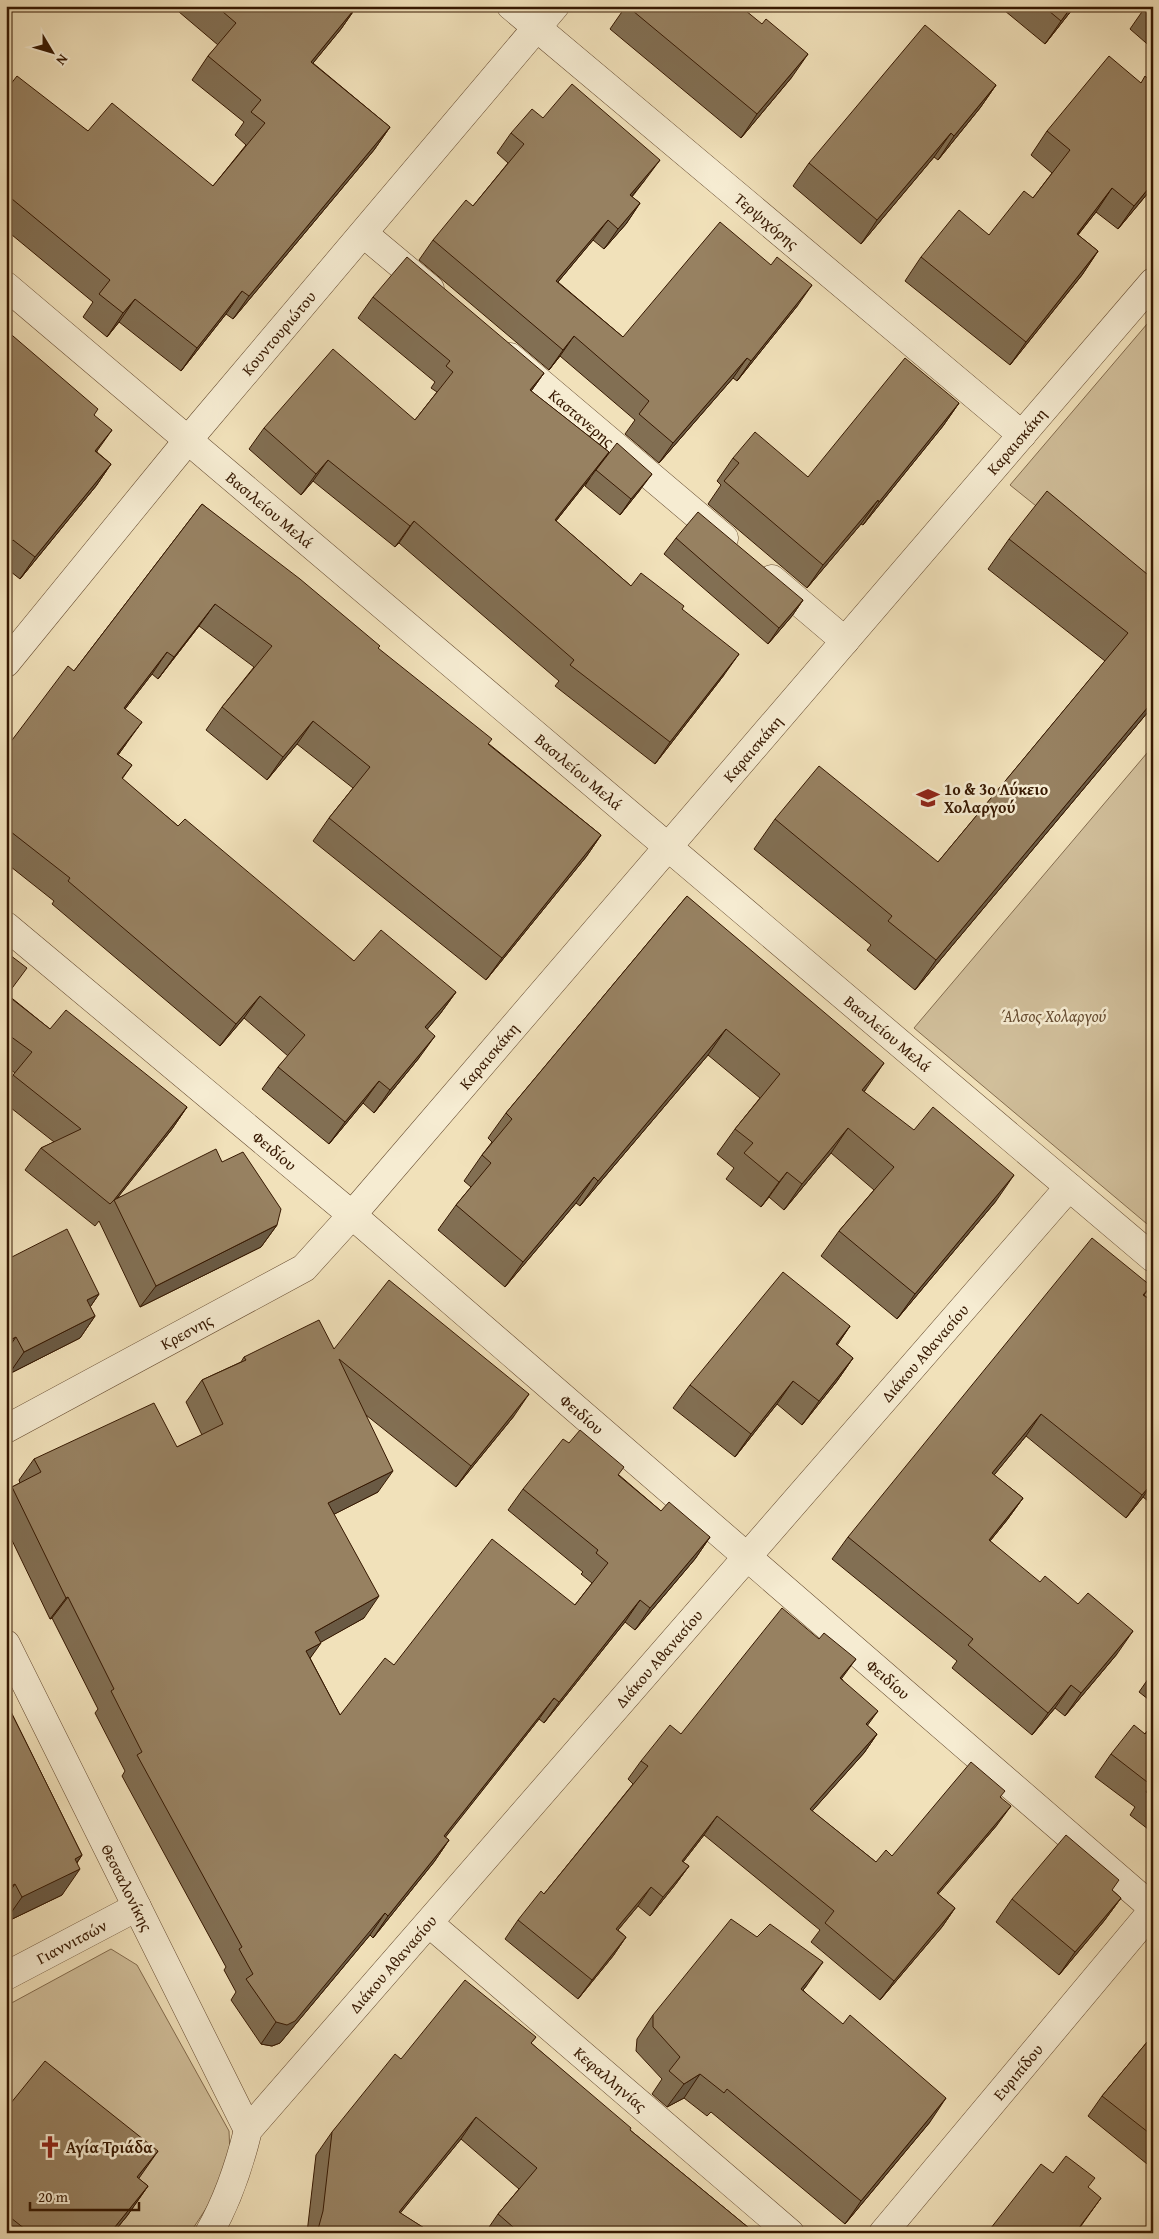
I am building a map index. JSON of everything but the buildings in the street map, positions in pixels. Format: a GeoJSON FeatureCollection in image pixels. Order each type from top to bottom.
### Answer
{"type":"FeatureCollection","features":[{"type":"Feature","properties":{"kind":"street","name":"Τερψιχόρης"},"geometry":{"type":"LineString","coordinates":[[511,6],[1022,435]]}},
{"type":"Feature","properties":{"kind":"street","name":"Κουντουριώτου"},"geometry":{"type":"LineString","coordinates":[[6,663],[188,440],[555,6]]}},
{"type":"Feature","properties":{"kind":"street"},"geometry":{"type":"LineString","coordinates":[[364,234],[448,305]]}},
{"type":"Feature","properties":{"kind":"street","name":"Καραισκάκη"},"geometry":{"type":"LineString","coordinates":[[352,1215],[1153,282]]}},
{"type":"Feature","properties":{"kind":"street","name":"Βασιλείου Μελά"},"geometry":{"type":"LineString","coordinates":[[6,286],[1153,1258]]}},
{"type":"Feature","properties":{"kind":"street","name":"Καστανερης"},"geometry":{"type":"LineString","coordinates":[[494,344],[845,641]]}},
{"type":"Feature","properties":{"kind":"street","name":"Φειδίου"},"geometry":{"type":"LineString","coordinates":[[6,926],[352,1215],[1153,1909]]}},
{"type":"Feature","properties":{"kind":"street","name":"Διάκου Αθανασίου"},"geometry":{"type":"LineString","coordinates":[[248,2130],[430,1924],[1069,1187]]}},
{"type":"Feature","properties":{"kind":"street","name":"Κρεσνης"},"geometry":{"type":"LineString","coordinates":[[6,1429],[304,1268],[352,1215]]}},
{"type":"Feature","properties":{"kind":"street","name":"Θεσσαλονίκης"},"geometry":{"type":"LineString","coordinates":[[6,1644],[248,2130]]}},
{"type":"Feature","properties":{"kind":"street","name":"Γιαννιτσών"},"geometry":{"type":"LineString","coordinates":[[6,1976],[137,1907]]}},
{"type":"Feature","properties":{"kind":"street","name":"Ευριπίδου"},"geometry":{"type":"LineString","coordinates":[[883,2233],[1153,1909]]}},
{"type":"Feature","properties":{"kind":"street","name":"Κεφαλληνίας"},"geometry":{"type":"LineString","coordinates":[[430,1924],[790,2233]]}},
{"type":"Feature","properties":{"kind":"street"},"geometry":{"type":"LineString","coordinates":[[209,2233],[223,2210],[240,2162],[248,2130]]}},
{"type":"Feature","properties":{"kind":"green space"},"geometry":{"type":"Polygon","coordinates":[[[1153,317],[1153,600],[1010,485],[1153,317]]]}},
{"type":"Feature","properties":{"kind":"green space","name":"Άλσος Χολαργού"},"geometry":{"type":"Polygon","coordinates":[[[1153,746],[1153,1229],[914,1028],[1153,746]]]}},
{"type":"Feature","properties":{"kind":"green space"},"geometry":{"type":"Polygon","coordinates":[[[111,1949],[137,1965],[229,2131],[230,2154],[209,2204],[190,2233],[6,2233],[6,2006],[111,1949]]]}},
{"type":"Feature","properties":{"kind":"place","name":"1ο & 3ο Λύκειο Χολαργού"},"geometry":{"type":"Point","coordinates":[928,798]}},
{"type":"Feature","properties":{"kind":"place","name":"Αγία Τριάδα"},"geometry":{"type":"Point","coordinates":[50,2147]}}]}
